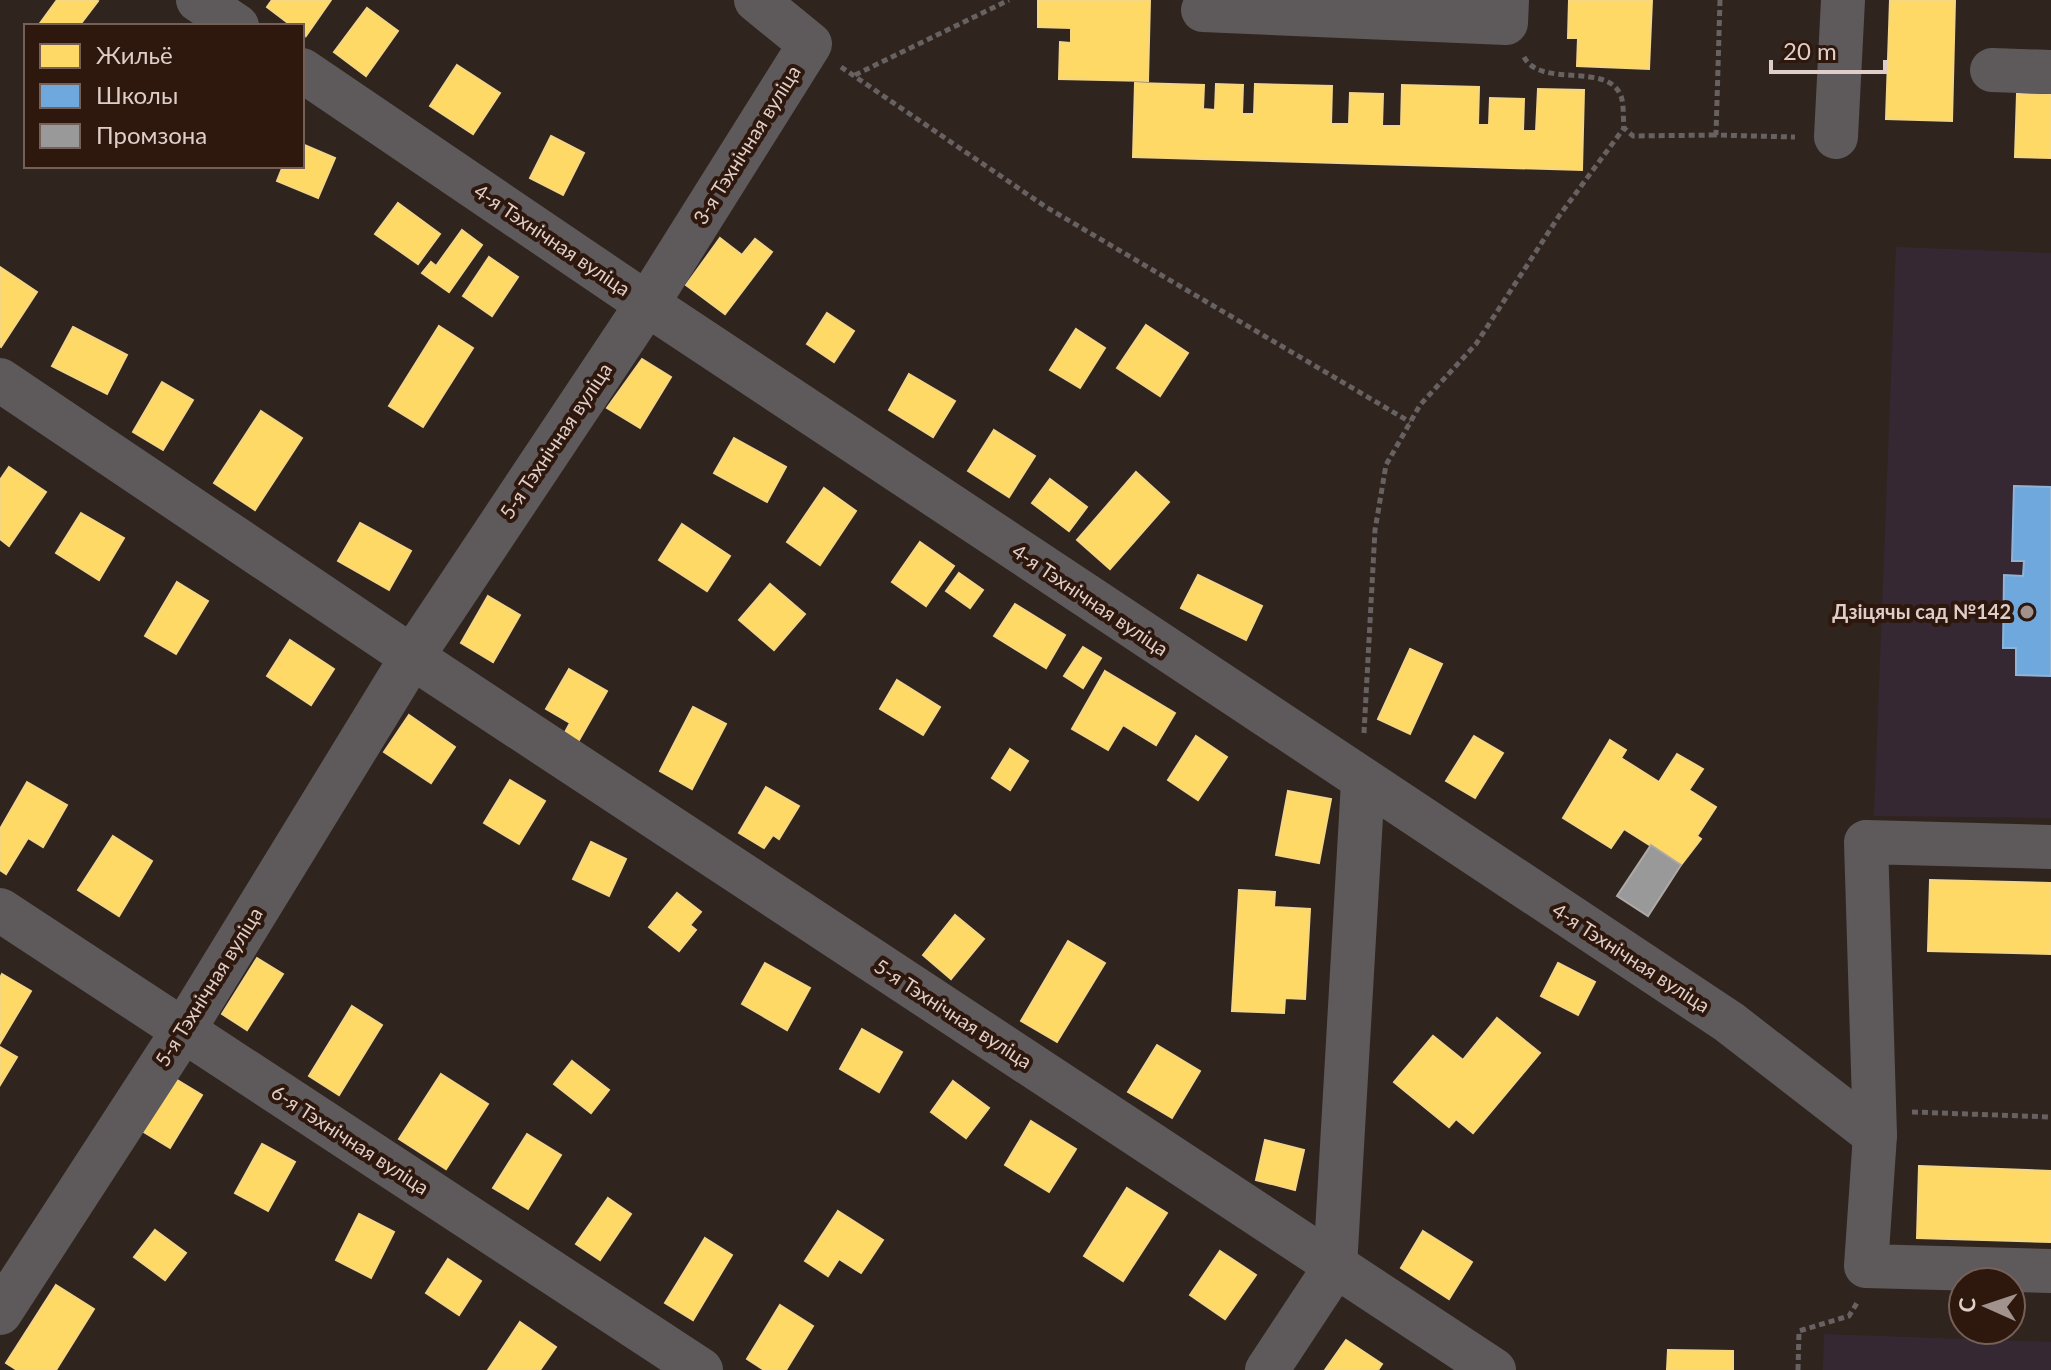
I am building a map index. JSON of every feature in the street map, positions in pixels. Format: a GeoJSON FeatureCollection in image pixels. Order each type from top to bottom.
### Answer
{"type":"FeatureCollection","features":[{"type":"Feature","properties":{"kind":"street"},"geometry":{"type":"LineString","coordinates":[[198,0],[234,24]]}},
{"type":"Feature","properties":{"kind":"street","name":"3-я Тэхнічная вуліца"},"geometry":{"type":"LineString","coordinates":[[647,304],[810,44],[756,0]]}},
{"type":"Feature","properties":{"kind":"street"},"geometry":{"type":"LineString","coordinates":[[1836,137],[1843,0]]}},
{"type":"Feature","properties":{"kind":"street"},"geometry":{"type":"LineString","coordinates":[[1203,10],[1506,12]]}},
{"type":"Feature","properties":{"kind":"street"},"geometry":{"type":"LineString","coordinates":[[1992,70],[2051,72]]}},
{"type":"Feature","properties":{"kind":"street","name":"4-я Тэхнічная вуліца"},"geometry":{"type":"LineString","coordinates":[[304,71],[1363,782],[1729,1022],[1875,1135]]}},
{"type":"Feature","properties":{"kind":"street","name":"5-я Тэхнічная вуліца"},"geometry":{"type":"LineString","coordinates":[[0,1313],[183,1031],[412,657],[647,304]]}},
{"type":"Feature","properties":{"kind":"street","name":"5-я Тэхнічная вуліца"},"geometry":{"type":"LineString","coordinates":[[0,380],[412,657],[1494,1370]]}},
{"type":"Feature","properties":{"kind":"street"},"geometry":{"type":"LineString","coordinates":[[1267,1370],[1335,1267],[1363,782]]}},
{"type":"Feature","properties":{"kind":"street"},"geometry":{"type":"LineString","coordinates":[[2051,847],[1866,842],[1875,1135],[1866,1266],[2051,1271]]}},
{"type":"Feature","properties":{"kind":"street","name":"6-я Тэхнічная вуліца"},"geometry":{"type":"LineString","coordinates":[[0,910],[701,1370]]}},
{"type":"Feature","properties":{"kind":"path"},"geometry":{"type":"LineString","coordinates":[[854,76],[1009,0]]}},
{"type":"Feature","properties":{"kind":"path"},"geometry":{"type":"LineString","coordinates":[[1716,135],[1720,0]]}},
{"type":"Feature","properties":{"kind":"path"},"geometry":{"type":"LineString","coordinates":[[1363,782],[1375,530],[1386,465],[1420,405],[1476,344],[1559,216],[1624,128],[1621,96],[1598,78],[1529,67],[1506,12]]}},
{"type":"Feature","properties":{"kind":"path"},"geometry":{"type":"LineString","coordinates":[[810,44],[1046,207],[1410,422]]}},
{"type":"Feature","properties":{"kind":"path"},"geometry":{"type":"LineString","coordinates":[[1624,128],[1633,136],[1836,137]]}},
{"type":"Feature","properties":{"kind":"shaded area"},"geometry":{"type":"Polygon","coordinates":[[[1896,247],[2051,253],[2051,818],[1874,816],[1896,247]]]}},
{"type":"Feature","properties":{"kind":"shaded area"},"geometry":{"type":"Polygon","coordinates":[[[1824,1334],[1947,1338],[1947,1346],[2027,1346],[2027,1341],[2051,1342],[2051,1370],[1823,1370],[1824,1334]]]}},
{"type":"Feature","properties":{"kind":"building: Жильё"},"geometry":{"type":"Polygon","coordinates":[[[57,0],[98,1],[81,24],[39,24],[57,0]]]}},
{"type":"Feature","properties":{"kind":"building: Жильё"},"geometry":{"type":"Polygon","coordinates":[[[272,0],[331,0],[306,36],[304,24],[289,24],[267,7],[272,0]]]}},
{"type":"Feature","properties":{"kind":"building: Жильё"},"geometry":{"type":"Polygon","coordinates":[[[1038,0],[1150,0],[1148,81],[1059,79],[1060,42],[1071,43],[1071,28],[1038,27],[1038,0]]]}},
{"type":"Feature","properties":{"kind":"building: Жильё"},"geometry":{"type":"Polygon","coordinates":[[[1569,0],[1652,0],[1649,69],[1577,66],[1578,38],[1568,38],[1569,0]]]}},
{"type":"Feature","properties":{"kind":"building: Жильё"},"geometry":{"type":"Polygon","coordinates":[[[1890,0],[1955,0],[1952,121],[1886,119],[1890,0]]]}},
{"type":"Feature","properties":{"kind":"building: Жильё"},"geometry":{"type":"Polygon","coordinates":[[[367,8],[398,31],[366,76],[334,52],[367,8]]]}},
{"type":"Feature","properties":{"kind":"building: Жильё"},"geometry":{"type":"Polygon","coordinates":[[[457,65],[500,93],[473,134],[430,106],[457,65]]]}},
{"type":"Feature","properties":{"kind":"building: Жильё"},"geometry":{"type":"Polygon","coordinates":[[[1135,83],[1204,85],[1203,109],[1215,110],[1216,84],[1243,85],[1242,114],[1254,114],[1255,84],[1332,86],[1331,124],[1349,124],[1350,93],[1383,94],[1382,126],[1401,126],[1402,85],[1479,87],[1478,125],[1489,125],[1490,98],[1524,99],[1523,131],[1536,131],[1538,89],[1584,90],[1582,170],[1133,157],[1135,83]]]}},
{"type":"Feature","properties":{"kind":"building: Жильё"},"geometry":{"type":"Polygon","coordinates":[[[2017,94],[2051,95],[2051,158],[2015,157],[2017,94]]]}},
{"type":"Feature","properties":{"kind":"building: Жильё"},"geometry":{"type":"Polygon","coordinates":[[[551,136],[584,153],[563,195],[530,178],[551,136]]]}},
{"type":"Feature","properties":{"kind":"building: Жильё"},"geometry":{"type":"Polygon","coordinates":[[[304,145],[335,158],[318,198],[277,181],[282,168],[304,168],[304,145]]]}},
{"type":"Feature","properties":{"kind":"building: Жильё"},"geometry":{"type":"Polygon","coordinates":[[[398,203],[440,234],[418,264],[375,234],[398,203]]]}},
{"type":"Feature","properties":{"kind":"building: Жильё"},"geometry":{"type":"Polygon","coordinates":[[[462,230],[482,245],[449,292],[422,273],[431,262],[436,266],[462,230]]]}},
{"type":"Feature","properties":{"kind":"building: Жильё"},"geometry":{"type":"Polygon","coordinates":[[[720,238],[742,255],[755,239],[772,252],[725,314],[686,285],[720,238]]]}},
{"type":"Feature","properties":{"kind":"building: Жильё"},"geometry":{"type":"Polygon","coordinates":[[[489,257],[518,277],[492,316],[463,296],[489,257]]]}},
{"type":"Feature","properties":{"kind":"building: Жильё"},"geometry":{"type":"Polygon","coordinates":[[[0,267],[37,292],[1,347],[0,346],[0,267]]]}},
{"type":"Feature","properties":{"kind":"building: Жильё"},"geometry":{"type":"Polygon","coordinates":[[[827,313],[854,331],[834,362],[807,344],[827,313]]]}},
{"type":"Feature","properties":{"kind":"building: Жильё"},"geometry":{"type":"Polygon","coordinates":[[[1146,325],[1188,353],[1160,396],[1117,368],[1146,325]]]}},
{"type":"Feature","properties":{"kind":"building: Жильё"},"geometry":{"type":"Polygon","coordinates":[[[439,326],[473,348],[423,427],[389,406],[439,326]]]}},
{"type":"Feature","properties":{"kind":"building: Жильё"},"geometry":{"type":"Polygon","coordinates":[[[73,327],[127,355],[107,394],[52,366],[73,327]]]}},
{"type":"Feature","properties":{"kind":"building: Жильё"},"geometry":{"type":"Polygon","coordinates":[[[1076,329],[1105,348],[1080,388],[1050,370],[1076,329]]]}},
{"type":"Feature","properties":{"kind":"building: Жильё"},"geometry":{"type":"Polygon","coordinates":[[[642,359],[671,377],[640,428],[607,408],[642,359]]]}},
{"type":"Feature","properties":{"kind":"building: Жильё"},"geometry":{"type":"Polygon","coordinates":[[[909,374],[955,401],[933,437],[889,410],[909,374]]]}},
{"type":"Feature","properties":{"kind":"building: Жильё"},"geometry":{"type":"Polygon","coordinates":[[[162,382],[193,400],[163,450],[133,432],[162,382]]]}},
{"type":"Feature","properties":{"kind":"building: Жильё"},"geometry":{"type":"Polygon","coordinates":[[[261,411],[302,438],[255,510],[214,483],[261,411]]]}},
{"type":"Feature","properties":{"kind":"building: Жильё"},"geometry":{"type":"Polygon","coordinates":[[[994,430],[1035,456],[1009,497],[968,471],[994,430]]]}},
{"type":"Feature","properties":{"kind":"building: Жильё"},"geometry":{"type":"Polygon","coordinates":[[[734,438],[786,467],[767,502],[714,473],[734,438]]]}},
{"type":"Feature","properties":{"kind":"building: Жильё"},"geometry":{"type":"Polygon","coordinates":[[[9,467],[46,492],[9,546],[0,539],[0,480],[9,467]]]}},
{"type":"Feature","properties":{"kind":"building: Жильё"},"geometry":{"type":"Polygon","coordinates":[[[1136,472],[1169,502],[1110,569],[1077,540],[1136,472]]]}},
{"type":"Feature","properties":{"kind":"building: Жильё"},"geometry":{"type":"Polygon","coordinates":[[[1050,479],[1087,507],[1069,531],[1032,503],[1050,479]]]}},
{"type":"Feature","properties":{"kind":"building: Жильё"},"geometry":{"type":"Polygon","coordinates":[[[824,488],[856,511],[820,565],[787,542],[824,488]]]}},
{"type":"Feature","properties":{"kind":"building: Жильё"},"geometry":{"type":"Polygon","coordinates":[[[81,513],[124,538],[99,580],[56,553],[81,513]]]}},
{"type":"Feature","properties":{"kind":"building: Жильё"},"geometry":{"type":"Polygon","coordinates":[[[360,523],[411,551],[389,590],[338,561],[360,523]]]}},
{"type":"Feature","properties":{"kind":"building: Жильё"},"geometry":{"type":"Polygon","coordinates":[[[682,524],[730,556],[707,591],[659,560],[682,524]]]}},
{"type":"Feature","properties":{"kind":"building: Жильё"},"geometry":{"type":"Polygon","coordinates":[[[920,542],[954,566],[926,606],[892,582],[920,542]]]}},
{"type":"Feature","properties":{"kind":"building: Жильё"},"geometry":{"type":"Polygon","coordinates":[[[959,573],[983,590],[970,608],[946,591],[959,573]]]}},
{"type":"Feature","properties":{"kind":"building: Жильё"},"geometry":{"type":"Polygon","coordinates":[[[1198,575],[1262,606],[1246,640],[1181,608],[1198,575]]]}},
{"type":"Feature","properties":{"kind":"building: Жильё"},"geometry":{"type":"Polygon","coordinates":[[[177,582],[208,601],[176,654],[145,636],[177,582]]]}},
{"type":"Feature","properties":{"kind":"building: Жильё"},"geometry":{"type":"Polygon","coordinates":[[[770,584],[805,614],[774,650],[739,620],[770,584]]]}},
{"type":"Feature","properties":{"kind":"building: Жильё"},"geometry":{"type":"Polygon","coordinates":[[[488,596],[520,615],[493,662],[461,643],[488,596]]]}},
{"type":"Feature","properties":{"kind":"building: Жильё"},"geometry":{"type":"Polygon","coordinates":[[[1015,604],[1065,635],[1046,668],[994,636],[1015,604]]]}},
{"type":"Feature","properties":{"kind":"building: Жильё"},"geometry":{"type":"Polygon","coordinates":[[[290,640],[334,669],[311,705],[267,676],[290,640]]]}},
{"type":"Feature","properties":{"kind":"building: Жильё"},"geometry":{"type":"Polygon","coordinates":[[[1083,647],[1101,658],[1083,688],[1064,676],[1083,647]]]}},
{"type":"Feature","properties":{"kind":"building: Жильё"},"geometry":{"type":"Polygon","coordinates":[[[1410,649],[1442,664],[1410,734],[1378,719],[1410,649]]]}},
{"type":"Feature","properties":{"kind":"building: Жильё"},"geometry":{"type":"Polygon","coordinates":[[[569,669],[607,691],[578,742],[564,734],[570,723],[546,709],[569,669]]]}},
{"type":"Feature","properties":{"kind":"building: Жильё"},"geometry":{"type":"Polygon","coordinates":[[[1105,671],[1175,713],[1156,745],[1123,725],[1108,750],[1072,729],[1105,671]]]}},
{"type":"Feature","properties":{"kind":"building: Жильё"},"geometry":{"type":"Polygon","coordinates":[[[897,680],[940,707],[923,735],[880,709],[897,680]]]}},
{"type":"Feature","properties":{"kind":"building: Жильё"},"geometry":{"type":"Polygon","coordinates":[[[693,707],[726,724],[692,789],[660,771],[693,707]]]}},
{"type":"Feature","properties":{"kind":"building: Жильё"},"geometry":{"type":"Polygon","coordinates":[[[409,715],[455,747],[431,783],[384,752],[409,715]]]}},
{"type":"Feature","properties":{"kind":"building: Жильё"},"geometry":{"type":"Polygon","coordinates":[[[1196,736],[1227,757],[1198,800],[1168,780],[1196,736]]]}},
{"type":"Feature","properties":{"kind":"building: Жильё"},"geometry":{"type":"Polygon","coordinates":[[[1474,736],[1503,753],[1475,798],[1446,781],[1474,736]]]}},
{"type":"Feature","properties":{"kind":"building: Жильё"},"geometry":{"type":"Polygon","coordinates":[[[1610,740],[1626,750],[1621,758],[1659,782],[1677,754],[1703,769],[1689,790],[1716,807],[1697,836],[1701,839],[1681,865],[1624,829],[1611,848],[1563,818],[1610,740]]]}},
{"type":"Feature","properties":{"kind":"building: Жильё"},"geometry":{"type":"Polygon","coordinates":[[[1010,749],[1028,761],[1010,790],[992,778],[1010,749]]]}},
{"type":"Feature","properties":{"kind":"building: Жильё"},"geometry":{"type":"Polygon","coordinates":[[[510,780],[545,801],[519,844],[484,823],[510,780]]]}},
{"type":"Feature","properties":{"kind":"building: Жильё"},"geometry":{"type":"Polygon","coordinates":[[[27,782],[67,805],[43,847],[28,838],[6,874],[0,870],[0,829],[27,782]]]}},
{"type":"Feature","properties":{"kind":"building: Жильё"},"geometry":{"type":"Polygon","coordinates":[[[766,787],[799,806],[779,839],[773,835],[764,848],[739,833],[766,787]]]}},
{"type":"Feature","properties":{"kind":"building: Жильё"},"geometry":{"type":"Polygon","coordinates":[[[1288,791],[1331,799],[1319,863],[1276,855],[1288,791]]]}},
{"type":"Feature","properties":{"kind":"building: Жильё"},"geometry":{"type":"Polygon","coordinates":[[[113,836],[152,861],[119,916],[78,890],[113,836]]]}},
{"type":"Feature","properties":{"kind":"building: Жильё"},"geometry":{"type":"Polygon","coordinates":[[[591,842],[626,859],[609,896],[573,879],[591,842]]]}},
{"type":"Feature","properties":{"kind":"building: Жильё"},"geometry":{"type":"Polygon","coordinates":[[[1930,880],[2051,883],[2051,954],[1928,951],[1930,880]]]}},
{"type":"Feature","properties":{"kind":"building: Жильё"},"geometry":{"type":"Polygon","coordinates":[[[1239,890],[1275,892],[1274,907],[1310,909],[1305,999],[1285,998],[1284,1013],[1232,1011],[1239,890]]]}},
{"type":"Feature","properties":{"kind":"building: Жильё"},"geometry":{"type":"Polygon","coordinates":[[[677,893],[701,912],[690,925],[696,930],[679,951],[649,927],[677,893]]]}},
{"type":"Feature","properties":{"kind":"building: Жильё"},"geometry":{"type":"Polygon","coordinates":[[[955,915],[984,939],[951,979],[923,955],[955,915]]]}},
{"type":"Feature","properties":{"kind":"building: Жильё"},"geometry":{"type":"Polygon","coordinates":[[[1068,941],[1105,963],[1057,1042],[1021,1021],[1068,941]]]}},
{"type":"Feature","properties":{"kind":"building: Жильё"},"geometry":{"type":"Polygon","coordinates":[[[257,958],[283,974],[247,1030],[222,1014],[257,958]]]}},
{"type":"Feature","properties":{"kind":"building: Жильё"},"geometry":{"type":"Polygon","coordinates":[[[765,963],[810,988],[787,1030],[742,1004],[765,963]]]}},
{"type":"Feature","properties":{"kind":"building: Жильё"},"geometry":{"type":"Polygon","coordinates":[[[1558,963],[1595,982],[1578,1015],[1541,996],[1558,963]]]}},
{"type":"Feature","properties":{"kind":"building: Жильё"},"geometry":{"type":"Polygon","coordinates":[[[2,974],[31,991],[0,1043],[0,978],[2,974]]]}},
{"type":"Feature","properties":{"kind":"building: Жильё"},"geometry":{"type":"Polygon","coordinates":[[[352,1006],[382,1025],[339,1095],[309,1076],[352,1006]]]}},
{"type":"Feature","properties":{"kind":"building: Жильё"},"geometry":{"type":"Polygon","coordinates":[[[1497,1018],[1540,1053],[1473,1133],[1456,1119],[1449,1127],[1394,1082],[1433,1036],[1463,1060],[1497,1018]]]}},
{"type":"Feature","properties":{"kind":"building: Жильё"},"geometry":{"type":"Polygon","coordinates":[[[862,1029],[902,1052],[879,1092],[840,1069],[862,1029]]]}},
{"type":"Feature","properties":{"kind":"building: Жильё"},"geometry":{"type":"Polygon","coordinates":[[[1157,1045],[1200,1071],[1172,1118],[1128,1092],[1157,1045]]]}},
{"type":"Feature","properties":{"kind":"building: Жильё"},"geometry":{"type":"Polygon","coordinates":[[[0,1047],[17,1057],[0,1085],[0,1047]]]}},
{"type":"Feature","properties":{"kind":"building: Жильё"},"geometry":{"type":"Polygon","coordinates":[[[572,1061],[609,1090],[591,1113],[554,1084],[572,1061]]]}},
{"type":"Feature","properties":{"kind":"building: Жильё"},"geometry":{"type":"Polygon","coordinates":[[[441,1074],[488,1104],[446,1169],[399,1139],[441,1074]]]}},
{"type":"Feature","properties":{"kind":"building: Жильё"},"geometry":{"type":"Polygon","coordinates":[[[169,1075],[202,1095],[170,1148],[137,1128],[169,1075]]]}},
{"type":"Feature","properties":{"kind":"building: Жильё"},"geometry":{"type":"Polygon","coordinates":[[[953,1081],[989,1108],[966,1138],[931,1112],[953,1081]]]}},
{"type":"Feature","properties":{"kind":"building: Жильё"},"geometry":{"type":"Polygon","coordinates":[[[1031,1121],[1076,1149],[1049,1192],[1005,1165],[1031,1121]]]}},
{"type":"Feature","properties":{"kind":"building: Жильё"},"geometry":{"type":"Polygon","coordinates":[[[527,1134],[561,1155],[528,1209],[493,1188],[527,1134]]]}},
{"type":"Feature","properties":{"kind":"building: Жильё"},"geometry":{"type":"Polygon","coordinates":[[[1265,1140],[1304,1150],[1295,1190],[1256,1180],[1265,1140]]]}},
{"type":"Feature","properties":{"kind":"building: Жильё"},"geometry":{"type":"Polygon","coordinates":[[[262,1144],[295,1162],[268,1211],[235,1193],[262,1144]]]}},
{"type":"Feature","properties":{"kind":"building: Жильё"},"geometry":{"type":"Polygon","coordinates":[[[1919,1166],[2051,1171],[2051,1242],[1917,1238],[1919,1166]]]}},
{"type":"Feature","properties":{"kind":"building: Жильё"},"geometry":{"type":"Polygon","coordinates":[[[1127,1188],[1167,1213],[1123,1281],[1084,1256],[1127,1188]]]}},
{"type":"Feature","properties":{"kind":"building: Жильё"},"geometry":{"type":"Polygon","coordinates":[[[608,1198],[631,1214],[600,1260],[576,1244],[608,1198]]]}},
{"type":"Feature","properties":{"kind":"building: Жильё"},"geometry":{"type":"Polygon","coordinates":[[[838,1211],[883,1240],[861,1273],[839,1259],[828,1276],[805,1261],[838,1211]]]}},
{"type":"Feature","properties":{"kind":"building: Жильё"},"geometry":{"type":"Polygon","coordinates":[[[359,1214],[394,1232],[371,1278],[336,1260],[359,1214]]]}},
{"type":"Feature","properties":{"kind":"building: Жильё"},"geometry":{"type":"Polygon","coordinates":[[[155,1230],[186,1253],[165,1280],[134,1257],[155,1230]]]}},
{"type":"Feature","properties":{"kind":"building: Жильё"},"geometry":{"type":"Polygon","coordinates":[[[1423,1231],[1472,1262],[1449,1299],[1401,1268],[1423,1231]]]}},
{"type":"Feature","properties":{"kind":"building: Жильё"},"geometry":{"type":"Polygon","coordinates":[[[705,1238],[732,1255],[693,1320],[665,1303],[705,1238]]]}},
{"type":"Feature","properties":{"kind":"building: Жильё"},"geometry":{"type":"Polygon","coordinates":[[[1220,1251],[1256,1275],[1225,1319],[1190,1295],[1220,1251]]]}},
{"type":"Feature","properties":{"kind":"building: Жильё"},"geometry":{"type":"Polygon","coordinates":[[[448,1259],[481,1281],[459,1315],[426,1293],[448,1259]]]}},
{"type":"Feature","properties":{"kind":"building: Жильё"},"geometry":{"type":"Polygon","coordinates":[[[56,1285],[94,1309],[56,1370],[17,1370],[6,1363],[56,1285]]]}},
{"type":"Feature","properties":{"kind":"building: Жильё"},"geometry":{"type":"Polygon","coordinates":[[[780,1305],[813,1326],[786,1370],[764,1370],[747,1359],[780,1305]]]}},
{"type":"Feature","properties":{"kind":"building: Жильё"},"geometry":{"type":"Polygon","coordinates":[[[520,1322],[556,1347],[540,1370],[488,1370],[520,1322]]]}},
{"type":"Feature","properties":{"kind":"building: Жильё"},"geometry":{"type":"Polygon","coordinates":[[[1346,1340],[1382,1364],[1378,1370],[1325,1370],[1346,1340]]]}},
{"type":"Feature","properties":{"kind":"building: Жильё"},"geometry":{"type":"Polygon","coordinates":[[[1668,1350],[1733,1351],[1733,1370],[1667,1370],[1668,1350]]]}},
{"type":"Feature","properties":{"kind":"building: Школы","name":"Дзіцячы сад №142"},"geometry":{"type":"Polygon","coordinates":[[[2014,486],[2051,487],[2051,676],[2016,675],[2016,648],[2003,648],[2004,575],[2023,576],[2024,561],[2012,561],[2014,486]]]}},
{"type":"Feature","properties":{"kind":"building: Промзона"},"geometry":{"type":"Polygon","coordinates":[[[1651,845],[1681,865],[1648,916],[1617,896],[1651,845]]]}},
{"type":"Feature","properties":{"kind":"place","name":"Дзіцячы сад №142"},"geometry":{"type":"Point","coordinates":[2027,612]}}]}
